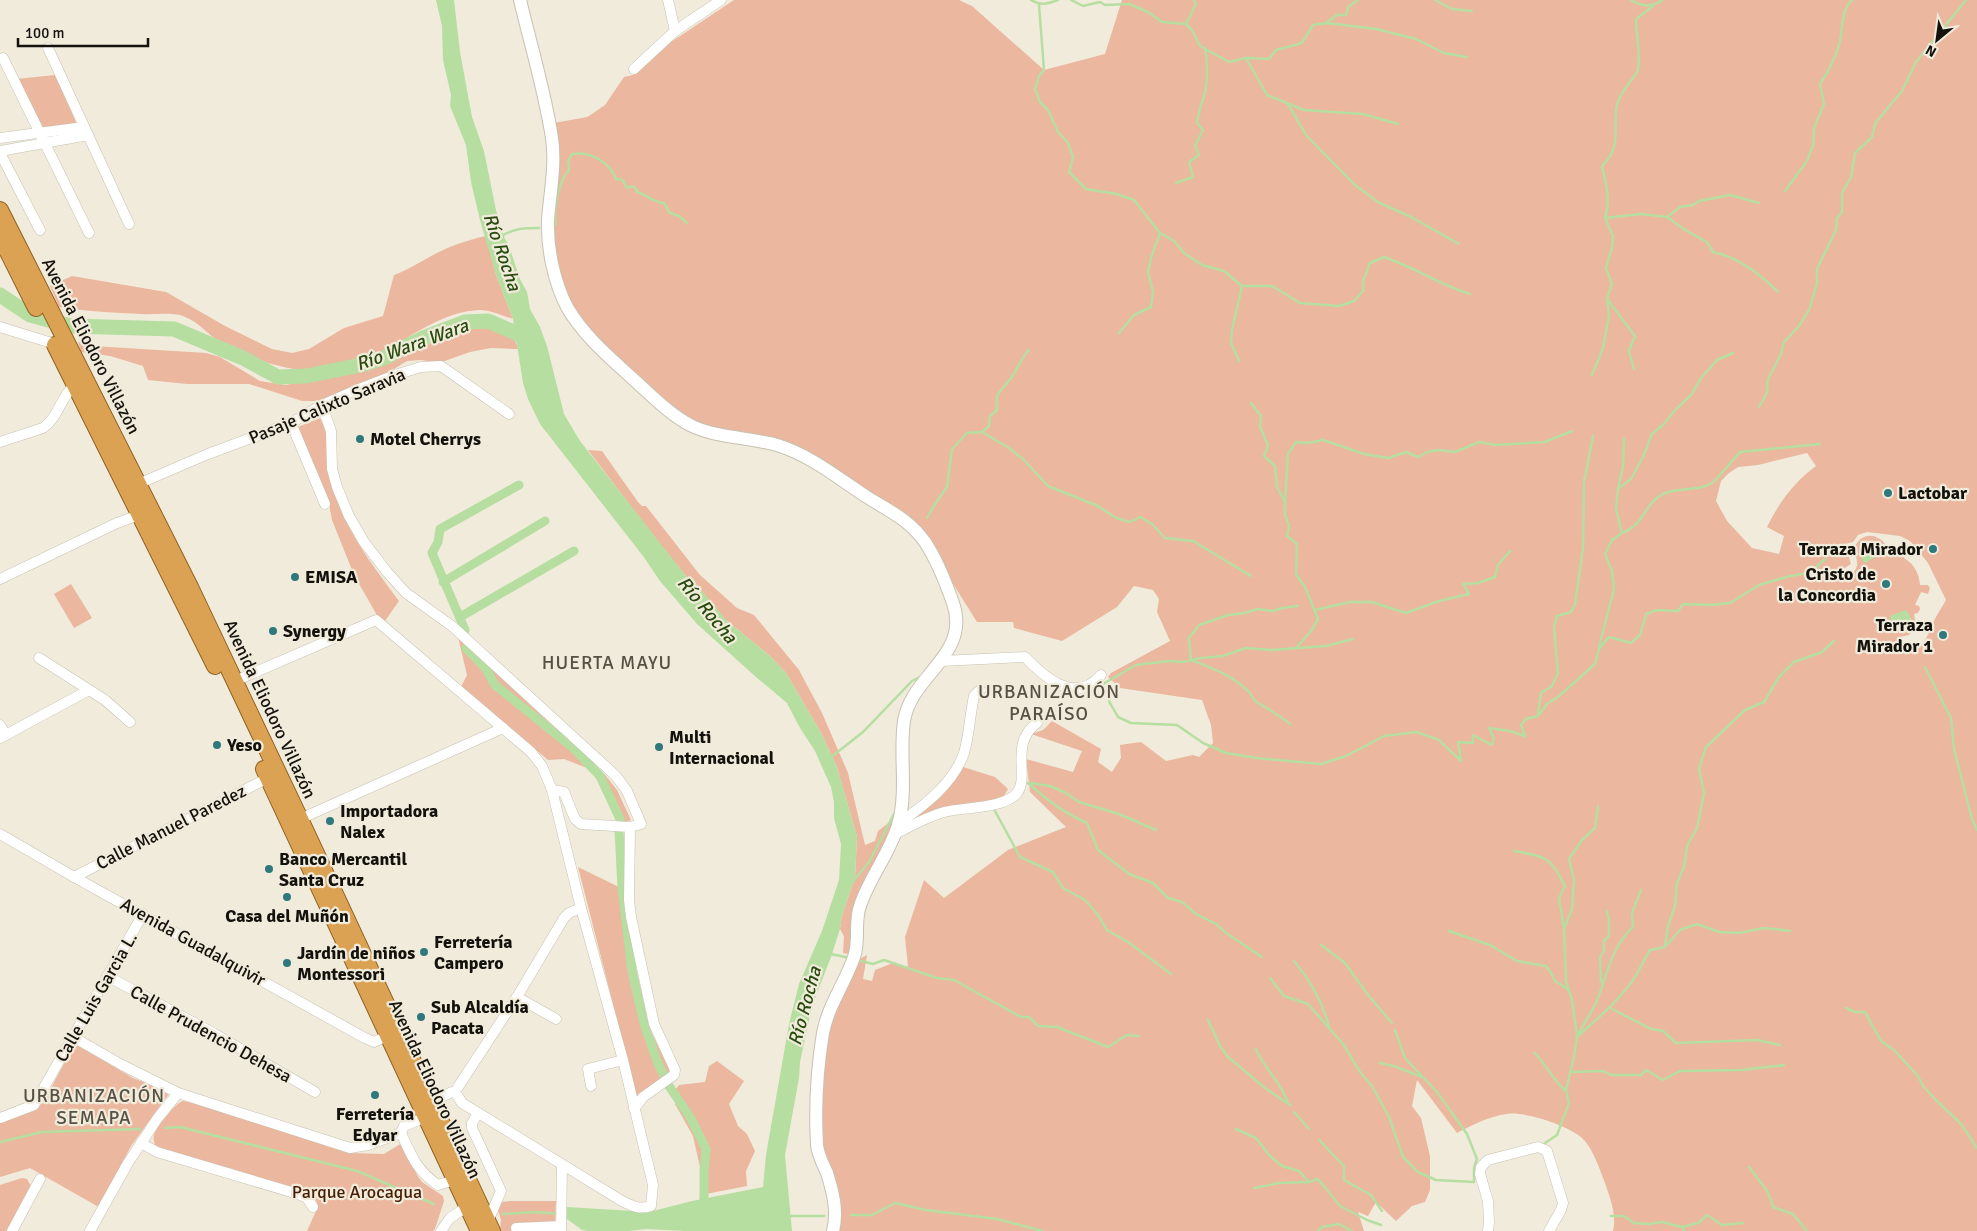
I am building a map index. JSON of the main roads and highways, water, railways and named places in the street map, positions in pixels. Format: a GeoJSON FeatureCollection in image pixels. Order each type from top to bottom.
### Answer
{"type":"FeatureCollection","features":[{"type":"Feature","properties":{"kind":"highway","name":"Avenida Eliodoro Villazón"},"geometry":{"type":"LineString","coordinates":[[0,210],[75,385],[220,675],[455,1180],[468,1206],[486,1228]]}},
{"type":"Feature","properties":{"kind":"highway","name":"Avenida Eliodoro Villazón"},"geometry":{"type":"LineString","coordinates":[[1,239],[39,299]]}},
{"type":"Feature","properties":{"kind":"highway","name":"Avenida Eliodoro Villazón"},"geometry":{"type":"LineString","coordinates":[[58,342],[138,484],[235,681],[432,1101],[486,1228]]}},
{"type":"Feature","properties":{"kind":"highway"},"geometry":{"type":"LineString","coordinates":[[468,1206],[471,1231]]}},
{"type":"Feature","properties":{"kind":"water","name":"Río Rocha"},"geometry":{"type":"Polygon","coordinates":[[[436,0],[454,0],[460,52],[472,117],[484,151],[496,210],[504,237],[527,292],[530,309],[540,327],[547,346],[564,414],[580,441],[686,576],[698,586],[727,621],[770,656],[786,673],[820,731],[837,767],[857,837],[855,877],[831,957],[812,1006],[800,1062],[799,1078],[785,1155],[792,1231],[646,1229],[588,1231],[582,1230],[567,1219],[567,1207],[649,1212],[692,1201],[763,1187],[766,1155],[789,1024],[799,984],[822,931],[839,880],[841,844],[834,818],[834,802],[831,787],[815,751],[787,703],[697,624],[660,581],[643,556],[540,424],[528,399],[523,383],[513,319],[496,275],[480,220],[471,182],[466,145],[450,106],[451,95],[443,60],[442,26],[436,0]]]}},
{"type":"Feature","properties":{"kind":"water"},"geometry":{"type":"Polygon","coordinates":[[[1867,541],[1876,543],[1881,554],[1865,563],[1861,557],[1860,549],[1867,541]]]}},
{"type":"Feature","properties":{"kind":"water"},"geometry":{"type":"Polygon","coordinates":[[[1906,610],[1911,618],[1910,624],[1906,629],[1896,630],[1892,626],[1890,616],[1906,610]]]}},
{"type":"Feature","properties":{"kind":"waterway"},"geometry":{"type":"LineString","coordinates":[[1031,0],[1044,4],[1058,0]]}},
{"type":"Feature","properties":{"kind":"waterway"},"geometry":{"type":"LineString","coordinates":[[1071,0],[1083,6],[1100,2],[1105,5],[1129,4],[1148,12],[1162,22],[1186,24],[1192,30],[1200,46],[1229,62],[1246,58],[1267,95],[1304,110],[1363,114],[1398,124]]}},
{"type":"Feature","properties":{"kind":"waterway"},"geometry":{"type":"LineString","coordinates":[[1186,24],[1196,4],[1194,0]]}},
{"type":"Feature","properties":{"kind":"waterway"},"geometry":{"type":"LineString","coordinates":[[1327,22],[1337,15],[1346,15],[1348,7],[1358,0]]}},
{"type":"Feature","properties":{"kind":"waterway"},"geometry":{"type":"LineString","coordinates":[[1435,0],[1452,9],[1472,11]]}},
{"type":"Feature","properties":{"kind":"waterway"},"geometry":{"type":"LineString","coordinates":[[1631,0],[1647,5],[1663,0]]}},
{"type":"Feature","properties":{"kind":"waterway"},"geometry":{"type":"LineString","coordinates":[[1785,191],[1807,161],[1813,146],[1814,128],[1824,104],[1820,84],[1836,53],[1840,41],[1844,14],[1852,0]]}},
{"type":"Feature","properties":{"kind":"waterway"},"geometry":{"type":"LineString","coordinates":[[1759,407],[1767,393],[1768,379],[1781,354],[1784,342],[1799,326],[1809,310],[1817,284],[1817,269],[1836,230],[1837,218],[1842,212],[1842,193],[1851,177],[1855,153],[1872,137],[1876,122],[1902,91],[1916,62],[1966,0]]}},
{"type":"Feature","properties":{"kind":"waterway"},"geometry":{"type":"LineString","coordinates":[[1039,5],[1044,70],[1039,76],[1035,89],[1040,102],[1048,110],[1058,132],[1068,143],[1073,157],[1069,172],[1086,189],[1117,194],[1134,200],[1160,233],[1174,241],[1184,253],[1202,265],[1224,271],[1242,286],[1272,286],[1300,303],[1339,306],[1354,301],[1363,291],[1363,281],[1370,263],[1384,257],[1470,294]]}},
{"type":"Feature","properties":{"kind":"waterway"},"geometry":{"type":"LineString","coordinates":[[1592,375],[1603,348],[1609,315],[1607,299],[1612,284],[1606,268],[1613,236],[1605,218],[1608,198],[1602,166],[1608,159],[1615,144],[1616,114],[1619,99],[1638,69],[1639,56],[1636,19],[1653,6]]}},
{"type":"Feature","properties":{"kind":"waterway"},"geometry":{"type":"LineString","coordinates":[[1247,58],[1269,59],[1276,50],[1302,43],[1313,25],[1327,23],[1376,29],[1416,39],[1444,53],[1467,57]]}},
{"type":"Feature","properties":{"kind":"waterway"},"geometry":{"type":"LineString","coordinates":[[1176,183],[1193,177],[1189,162],[1199,155],[1195,146],[1203,130],[1197,123],[1206,85],[1207,66],[1205,48]]}},
{"type":"Feature","properties":{"kind":"waterway"},"geometry":{"type":"LineString","coordinates":[[1288,104],[1306,135],[1355,185],[1378,202],[1413,218],[1459,244]]}},
{"type":"Feature","properties":{"kind":"waterway"},"geometry":{"type":"LineString","coordinates":[[555,225],[559,188],[569,170],[568,161],[572,154],[586,154],[598,159],[609,168],[616,179],[623,180],[626,187],[635,187],[637,192],[664,203],[670,213],[679,216],[687,223]]}},
{"type":"Feature","properties":{"kind":"waterway"},"geometry":{"type":"LineString","coordinates":[[1667,217],[1680,207],[1730,195],[1759,203]]}},
{"type":"Feature","properties":{"kind":"waterway"},"geometry":{"type":"LineString","coordinates":[[1605,218],[1641,214],[1667,217],[1707,242],[1713,252],[1722,254],[1748,267],[1778,292]]}},
{"type":"Feature","properties":{"kind":"waterway"},"geometry":{"type":"LineString","coordinates":[[502,236],[524,228],[539,228]]}},
{"type":"Feature","properties":{"kind":"waterway"},"geometry":{"type":"LineString","coordinates":[[1119,333],[1134,315],[1151,307],[1153,292],[1148,272],[1160,233]]}},
{"type":"Feature","properties":{"kind":"waterway"},"geometry":{"type":"LineString","coordinates":[[1239,361],[1231,343],[1242,286]]}},
{"type":"Feature","properties":{"kind":"waterway","name":"Río Wara Wara"},"geometry":{"type":"LineString","coordinates":[[0,295],[30,315],[71,326],[174,329],[243,358],[278,377],[306,376],[361,365],[384,358],[423,338],[465,322],[488,321],[516,333],[525,339],[530,346]]}},
{"type":"Feature","properties":{"kind":"waterway"},"geometry":{"type":"LineString","coordinates":[[1607,299],[1635,336],[1629,351],[1634,369]]}},
{"type":"Feature","properties":{"kind":"waterway"},"geometry":{"type":"LineString","coordinates":[[927,518],[947,487],[952,449],[967,433],[982,432],[989,426],[990,416],[997,410],[997,395],[1012,377],[1029,350]]}},
{"type":"Feature","properties":{"kind":"waterway"},"geometry":{"type":"LineString","coordinates":[[1618,489],[1631,479],[1643,457],[1652,434],[1691,395],[1701,378],[1717,360],[1733,353]]}},
{"type":"Feature","properties":{"kind":"waterway"},"geometry":{"type":"LineString","coordinates":[[1251,403],[1261,416],[1260,427],[1268,445],[1264,456],[1275,466],[1277,487],[1285,502],[1285,515],[1289,525],[1287,536],[1297,544],[1296,574],[1305,587],[1318,619],[1311,631],[1296,648]]}},
{"type":"Feature","properties":{"kind":"waterway"},"geometry":{"type":"LineString","coordinates":[[1285,502],[1288,454],[1296,442],[1308,443],[1323,440],[1364,454],[1388,458],[1406,452],[1418,457],[1427,452],[1438,450],[1455,452],[1479,442],[1495,445],[1545,442],[1572,431]]}},
{"type":"Feature","properties":{"kind":"waterway"},"geometry":{"type":"LineString","coordinates":[[982,432],[1023,459],[1048,486],[1098,506],[1116,518],[1130,522],[1140,517],[1152,524],[1165,538],[1193,541],[1251,576]]}},
{"type":"Feature","properties":{"kind":"waterway"},"geometry":{"type":"LineString","coordinates":[[1538,713],[1541,693],[1552,686],[1558,673],[1554,628],[1557,616],[1571,612],[1575,604],[1583,548],[1584,482],[1593,436]]}},
{"type":"Feature","properties":{"kind":"waterway"},"geometry":{"type":"LineString","coordinates":[[1599,647],[1614,589],[1612,571],[1605,554],[1612,540],[1622,533],[1616,509],[1623,466],[1624,438]]}},
{"type":"Feature","properties":{"kind":"waterway"},"geometry":{"type":"LineString","coordinates":[[1622,533],[1635,525],[1652,503],[1663,494],[1677,490],[1699,488],[1712,483],[1740,452],[1820,444]]}},
{"type":"Feature","properties":{"kind":"waterway"},"geometry":{"type":"LineString","coordinates":[[465,630],[432,553],[438,542],[440,529],[519,485]]}},
{"type":"Feature","properties":{"kind":"waterway"},"geometry":{"type":"LineString","coordinates":[[443,582],[545,521]]}},
{"type":"Feature","properties":{"kind":"waterway"},"geometry":{"type":"LineString","coordinates":[[460,617],[574,551]]}},
{"type":"Feature","properties":{"kind":"waterway"},"geometry":{"type":"LineString","coordinates":[[1315,610],[1350,602],[1372,602],[1406,613],[1439,601],[1469,594],[1463,584],[1478,583],[1495,577],[1498,565],[1510,551]]}},
{"type":"Feature","properties":{"kind":"waterway"},"geometry":{"type":"LineString","coordinates":[[1103,684],[1118,717],[1131,723],[1177,725],[1203,743],[1226,753],[1321,764],[1346,756],[1384,736],[1417,732],[1439,740],[1461,761],[1458,742],[1473,743],[1473,735],[1492,745],[1494,738],[1489,728],[1510,731],[1525,736],[1521,725],[1526,719],[1538,716],[1547,704],[1559,696],[1595,664],[1599,649],[1609,637],[1631,643],[1640,635],[1646,614],[1657,610],[1678,611],[1683,604],[1711,605],[1730,603],[1759,585],[1790,576],[1810,573],[1825,559]]}},
{"type":"Feature","properties":{"kind":"waterway"},"geometry":{"type":"LineString","coordinates":[[1290,724],[1256,702],[1242,685],[1221,672],[1191,660],[1189,638],[1199,625],[1228,615],[1257,609],[1272,611],[1298,606]]}},
{"type":"Feature","properties":{"kind":"waterway"},"geometry":{"type":"LineString","coordinates":[[1094,687],[1103,684],[1136,665],[1170,661],[1183,662],[1223,656],[1246,648],[1271,650],[1326,646],[1353,639]]}},
{"type":"Feature","properties":{"kind":"waterway"},"geometry":{"type":"LineString","coordinates":[[1665,947],[1668,926],[1675,906],[1677,883],[1684,867],[1687,846],[1697,828],[1704,793],[1699,768],[1706,747],[1745,710],[1764,702],[1779,677],[1794,662],[1822,652],[1834,641]]}},
{"type":"Feature","properties":{"kind":"waterway"},"geometry":{"type":"LineString","coordinates":[[466,648],[486,669],[495,685],[572,747],[600,776],[620,819]]}},
{"type":"Feature","properties":{"kind":"waterway"},"geometry":{"type":"LineString","coordinates":[[1925,667],[1951,718],[1954,749],[1972,819],[1977,830]]}},
{"type":"Feature","properties":{"kind":"waterway"},"geometry":{"type":"LineString","coordinates":[[830,758],[863,732],[912,681],[920,677]]}},
{"type":"Feature","properties":{"kind":"waterway"},"geometry":{"type":"LineString","coordinates":[[1028,783],[1056,806],[1087,823],[1098,850],[1129,874],[1153,883],[1168,898],[1182,902],[1196,914],[1216,924],[1262,957]]}},
{"type":"Feature","properties":{"kind":"waterway"},"geometry":{"type":"LineString","coordinates":[[1030,783],[1050,786],[1066,793],[1079,802],[1119,814],[1156,830]]}},
{"type":"Feature","properties":{"kind":"waterway"},"geometry":{"type":"LineString","coordinates":[[1577,1036],[1572,1000],[1566,981],[1564,929],[1572,909],[1574,880],[1569,859],[1582,840],[1595,828],[1598,806]]}},
{"type":"Feature","properties":{"kind":"waterway"},"geometry":{"type":"LineString","coordinates":[[995,811],[1020,857],[1053,872],[1063,888],[1085,900],[1098,915],[1107,930],[1128,942],[1171,974]]}},
{"type":"Feature","properties":{"kind":"waterway"},"geometry":{"type":"LineString","coordinates":[[851,884],[869,862],[894,814]]}},
{"type":"Feature","properties":{"kind":"waterway"},"geometry":{"type":"LineString","coordinates":[[619,830],[622,888],[632,971],[644,1024],[657,1061],[669,1086],[690,1117],[706,1149],[704,1210]]}},
{"type":"Feature","properties":{"kind":"waterway"},"geometry":{"type":"LineString","coordinates":[[1514,851],[1540,857],[1551,863],[1555,869],[1565,886],[1559,898],[1564,928]]}},
{"type":"Feature","properties":{"kind":"waterway"},"geometry":{"type":"LineString","coordinates":[[1579,1033],[1596,1003],[1610,962],[1619,944],[1633,927],[1632,913],[1641,890]]}},
{"type":"Feature","properties":{"kind":"waterway"},"geometry":{"type":"LineString","coordinates":[[1601,982],[1600,957],[1604,951],[1604,941],[1609,936],[1607,911]]}},
{"type":"Feature","properties":{"kind":"waterway"},"geometry":{"type":"LineString","coordinates":[[1545,1143],[1557,1135],[1569,1103],[1566,1090],[1577,1037],[1605,1012],[1624,991],[1636,976],[1650,950],[1665,947],[1680,930],[1697,924],[1719,932],[1739,933],[1764,928],[1790,931]]}},
{"type":"Feature","properties":{"kind":"waterway"},"geometry":{"type":"LineString","coordinates":[[1449,931],[1490,945],[1517,961],[1546,966],[1555,981],[1569,990]]}},
{"type":"Feature","properties":{"kind":"waterway"},"geometry":{"type":"LineString","coordinates":[[1321,945],[1345,963],[1368,995],[1392,1023]]}},
{"type":"Feature","properties":{"kind":"waterway"},"geometry":{"type":"LineString","coordinates":[[831,954],[850,958]]}},
{"type":"Feature","properties":{"kind":"waterway"},"geometry":{"type":"LineString","coordinates":[[857,960],[873,964],[884,960],[937,978],[954,980],[1021,1017],[1029,1017],[1038,1026],[1057,1027],[1108,1047],[1127,1035],[1139,1036]]}},
{"type":"Feature","properties":{"kind":"waterway"},"geometry":{"type":"LineString","coordinates":[[1294,961],[1315,992],[1329,1027]]}},
{"type":"Feature","properties":{"kind":"waterway"},"geometry":{"type":"LineString","coordinates":[[1270,978],[1284,996],[1308,1004],[1343,1044],[1360,1072],[1372,1086],[1389,1117],[1403,1157],[1418,1172],[1436,1180],[1474,1182],[1474,1168],[1477,1159],[1467,1134],[1437,1092],[1405,1058],[1395,1030]]}},
{"type":"Feature","properties":{"kind":"waterway"},"geometry":{"type":"LineString","coordinates":[[1610,1008],[1651,1029],[1663,1031],[1676,1043],[1757,1040],[1780,1045]]}},
{"type":"Feature","properties":{"kind":"waterway"},"geometry":{"type":"LineString","coordinates":[[1846,1008],[1855,1012],[1865,1012],[1881,1041],[1894,1050],[1918,1076],[1923,1086],[1961,1124],[1977,1148]]}},
{"type":"Feature","properties":{"kind":"waterway"},"geometry":{"type":"LineString","coordinates":[[1208,1020],[1220,1046],[1228,1057],[1265,1088],[1290,1105]]}},
{"type":"Feature","properties":{"kind":"waterway"},"geometry":{"type":"LineString","coordinates":[[1256,1049],[1282,1089],[1288,1103]]}},
{"type":"Feature","properties":{"kind":"waterway"},"geometry":{"type":"LineString","coordinates":[[1535,1053],[1565,1090]]}},
{"type":"Feature","properties":{"kind":"waterway"},"geometry":{"type":"LineString","coordinates":[[1380,1063],[1394,1066],[1422,1077]]}},
{"type":"Feature","properties":{"kind":"waterway"},"geometry":{"type":"LineString","coordinates":[[1571,1072],[1603,1071],[1611,1075],[1641,1075],[1646,1070],[1663,1080],[1680,1071],[1741,1070],[1784,1065]]}},
{"type":"Feature","properties":{"kind":"waterway"},"geometry":{"type":"LineString","coordinates":[[1294,1112],[1309,1129]]}},
{"type":"Feature","properties":{"kind":"waterway"},"geometry":{"type":"LineString","coordinates":[[165,1128],[180,1127],[357,1171],[434,1204]]}},
{"type":"Feature","properties":{"kind":"waterway"},"geometry":{"type":"LineString","coordinates":[[0,1142],[42,1132],[140,1129]]}},
{"type":"Feature","properties":{"kind":"waterway"},"geometry":{"type":"LineString","coordinates":[[1236,1129],[1256,1138],[1269,1155],[1282,1166],[1299,1171],[1309,1182],[1318,1179],[1340,1206],[1381,1225]]}},
{"type":"Feature","properties":{"kind":"waterway"},"geometry":{"type":"LineString","coordinates":[[1319,1140],[1344,1166],[1344,1180],[1371,1195],[1382,1211]]}},
{"type":"Feature","properties":{"kind":"waterway"},"geometry":{"type":"LineString","coordinates":[[1749,1167],[1768,1192],[1773,1207],[1793,1214],[1807,1231]]}},
{"type":"Feature","properties":{"kind":"waterway"},"geometry":{"type":"LineString","coordinates":[[1254,1188],[1279,1183],[1309,1182]]}},
{"type":"Feature","properties":{"kind":"waterway"},"geometry":{"type":"LineString","coordinates":[[851,1215],[872,1215],[895,1203],[926,1210],[997,1219],[1043,1231]]}},
{"type":"Feature","properties":{"kind":"waterway"},"geometry":{"type":"LineString","coordinates":[[503,1214],[535,1212],[559,1214]]}},
{"type":"Feature","properties":{"kind":"waterway"},"geometry":{"type":"LineString","coordinates":[[1682,1227],[1698,1223],[1707,1215],[1722,1225],[1743,1223]]}},
{"type":"Feature","properties":{"kind":"waterway"},"geometry":{"type":"LineString","coordinates":[[788,1216],[824,1216]]}},
{"type":"Feature","properties":{"kind":"waterway"},"geometry":{"type":"LineString","coordinates":[[1611,1216],[1624,1216],[1634,1223],[1649,1224],[1662,1222],[1682,1227],[1684,1231]]}},
{"type":"Feature","properties":{"kind":"waterway"},"geometry":{"type":"LineString","coordinates":[[1318,1231],[1322,1227],[1339,1224],[1352,1231]]}},
{"type":"Feature","properties":{"kind":"place","name":"Motel Cherrys"},"geometry":{"type":"Point","coordinates":[360,439]}},
{"type":"Feature","properties":{"kind":"place","name":"Lactobar"},"geometry":{"type":"Point","coordinates":[1888,493]}},
{"type":"Feature","properties":{"kind":"place","name":"Terraza Mirador"},"geometry":{"type":"Point","coordinates":[1933,549]}},
{"type":"Feature","properties":{"kind":"place","name":"EMISA"},"geometry":{"type":"Point","coordinates":[295,577]}},
{"type":"Feature","properties":{"kind":"place","name":"Cristo de la Concordia"},"geometry":{"type":"Point","coordinates":[1886,584]}},
{"type":"Feature","properties":{"kind":"place","name":"Synergy"},"geometry":{"type":"Point","coordinates":[273,631]}},
{"type":"Feature","properties":{"kind":"place","name":"Terraza Mirador 1"},"geometry":{"type":"Point","coordinates":[1943,635]}},
{"type":"Feature","properties":{"kind":"place","name":"Yeso"},"geometry":{"type":"Point","coordinates":[217,745]}},
{"type":"Feature","properties":{"kind":"place","name":"Multi Internacional"},"geometry":{"type":"Point","coordinates":[659,747]}},
{"type":"Feature","properties":{"kind":"place","name":"Importadora Nalex"},"geometry":{"type":"Point","coordinates":[330,821]}},
{"type":"Feature","properties":{"kind":"place","name":"Banco Mercantil Santa Cruz"},"geometry":{"type":"Point","coordinates":[269,869]}},
{"type":"Feature","properties":{"kind":"place","name":"Casa del Muñón"},"geometry":{"type":"Point","coordinates":[287,897]}},
{"type":"Feature","properties":{"kind":"place","name":"Ferretería Campero"},"geometry":{"type":"Point","coordinates":[424,952]}},
{"type":"Feature","properties":{"kind":"place","name":"Jardín de niños Montessori"},"geometry":{"type":"Point","coordinates":[287,963]}},
{"type":"Feature","properties":{"kind":"place","name":"Sub Alcaldía Pacata"},"geometry":{"type":"Point","coordinates":[421,1017]}},
{"type":"Feature","properties":{"kind":"place","name":"Ferretería Edyar"},"geometry":{"type":"Point","coordinates":[375,1095]}},
{"type":"Feature","properties":{"kind":"district","name":"HUERTA MAYU"},"geometry":{"type":"Point","coordinates":[607,663]}},
{"type":"Feature","properties":{"kind":"district","name":"URBANIZACIÓN PARAÍSO"},"geometry":{"type":"Point","coordinates":[1049,703]}},
{"type":"Feature","properties":{"kind":"district","name":"URBANIZACIÓN SEMAPA"},"geometry":{"type":"Point","coordinates":[94,1107]}},
{"type":"Feature","properties":{"kind":"park label","name":"Parque Arocagua"},"geometry":{"type":"Point","coordinates":[357,1192]}}]}
